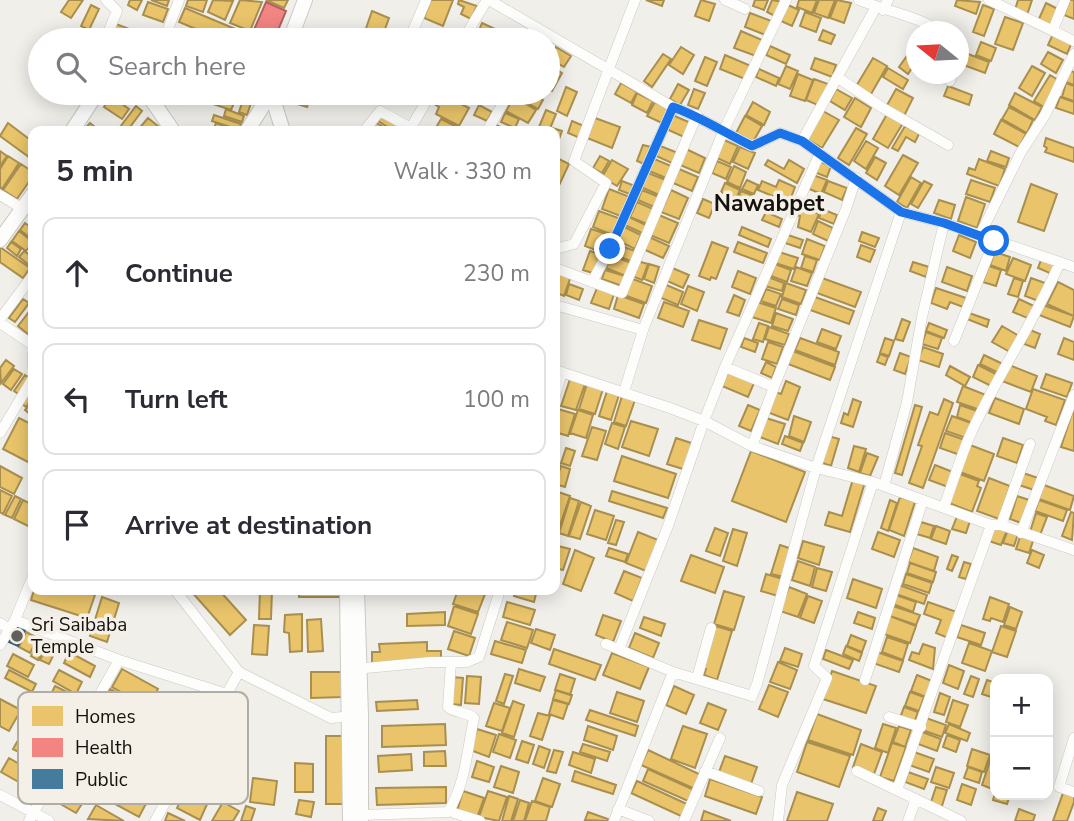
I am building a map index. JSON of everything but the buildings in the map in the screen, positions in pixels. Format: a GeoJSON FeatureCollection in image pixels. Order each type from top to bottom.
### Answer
{"type":"FeatureCollection","features":[{"type":"Feature","properties":{"kind":"main road"},"geometry":{"type":"LineString","coordinates":[[294,28],[305,0]]}},
{"type":"Feature","properties":{"kind":"main road"},"geometry":{"type":"LineString","coordinates":[[75,126],[89,105]]}},
{"type":"Feature","properties":{"kind":"main road"},"geometry":{"type":"LineString","coordinates":[[155,105],[170,126]]}},
{"type":"Feature","properties":{"kind":"main road"},"geometry":{"type":"LineString","coordinates":[[250,126],[263,105]]}},
{"type":"Feature","properties":{"kind":"main road"},"geometry":{"type":"LineString","coordinates":[[275,105],[281,126]]}},
{"type":"Feature","properties":{"kind":"main road"},"geometry":{"type":"LineString","coordinates":[[0,240],[28,202]]}},
{"type":"Feature","properties":{"kind":"main road"},"geometry":{"type":"LineString","coordinates":[[347,595],[355,669]]}},
{"type":"Feature","properties":{"kind":"main road"},"geometry":{"type":"LineString","coordinates":[[357,595],[355,716],[358,819]]}},
{"type":"Feature","properties":{"kind":"street"},"geometry":{"type":"LineString","coordinates":[[106,0],[117,11],[110,28]]}},
{"type":"Feature","properties":{"kind":"street"},"geometry":{"type":"LineString","coordinates":[[168,28],[179,0]]}},
{"type":"Feature","properties":{"kind":"street"},"geometry":{"type":"LineString","coordinates":[[414,28],[426,0]]}},
{"type":"Feature","properties":{"kind":"street"},"geometry":{"type":"LineString","coordinates":[[470,28],[488,0],[540,28]]}},
{"type":"Feature","properties":{"kind":"street"},"geometry":{"type":"LineString","coordinates":[[560,247],[574,244],[606,183],[574,161],[635,0]]}},
{"type":"Feature","properties":{"kind":"street"},"geometry":{"type":"LineString","coordinates":[[724,0],[745,9]]}},
{"type":"Feature","properties":{"kind":"street"},"geometry":{"type":"LineString","coordinates":[[624,392],[643,330],[723,132],[786,0]]}},
{"type":"Feature","properties":{"kind":"street"},"geometry":{"type":"LineString","coordinates":[[859,0],[921,21]]}},
{"type":"Feature","properties":{"kind":"street"},"geometry":{"type":"LineString","coordinates":[[802,141],[837,77],[888,0]]}},
{"type":"Feature","properties":{"kind":"street"},"geometry":{"type":"LineString","coordinates":[[989,0],[1074,41]]}},
{"type":"Feature","properties":{"kind":"street"},"geometry":{"type":"LineString","coordinates":[[1053,30],[1065,0]]}},
{"type":"Feature","properties":{"kind":"street"},"geometry":{"type":"LineString","coordinates":[[560,40],[673,107],[697,115],[752,146],[780,133],[802,141],[901,212],[944,223],[1074,267]]}},
{"type":"Feature","properties":{"kind":"street"},"geometry":{"type":"LineString","coordinates":[[980,235],[1074,54]]}},
{"type":"Feature","properties":{"kind":"street"},"geometry":{"type":"LineString","coordinates":[[837,77],[883,108],[948,145]]}},
{"type":"Feature","properties":{"kind":"street"},"geometry":{"type":"LineString","coordinates":[[412,126],[424,105]]}},
{"type":"Feature","properties":{"kind":"street"},"geometry":{"type":"LineString","coordinates":[[490,126],[502,105]]}},
{"type":"Feature","properties":{"kind":"street"},"geometry":{"type":"LineString","coordinates":[[592,282],[610,249],[673,107]]}},
{"type":"Feature","properties":{"kind":"street"},"geometry":{"type":"LineString","coordinates":[[368,126],[380,111],[404,126]]}},
{"type":"Feature","properties":{"kind":"street"},"geometry":{"type":"LineString","coordinates":[[560,270],[622,293],[697,115]]}},
{"type":"Feature","properties":{"kind":"street"},"geometry":{"type":"LineString","coordinates":[[619,649],[668,526],[725,367],[820,153]]}},
{"type":"Feature","properties":{"kind":"street"},"geometry":{"type":"LineString","coordinates":[[752,446],[856,178]]}},
{"type":"Feature","properties":{"kind":"street"},"geometry":{"type":"LineString","coordinates":[[0,195],[23,209]]}},
{"type":"Feature","properties":{"kind":"street"},"geometry":{"type":"LineString","coordinates":[[607,644],[673,672],[752,696],[816,468],[901,212]]}},
{"type":"Feature","properties":{"kind":"street"},"geometry":{"type":"LineString","coordinates":[[884,486],[907,402],[922,317],[944,223]]}},
{"type":"Feature","properties":{"kind":"street"},"geometry":{"type":"LineString","coordinates":[[954,341],[994,241]]}},
{"type":"Feature","properties":{"kind":"street"},"geometry":{"type":"LineString","coordinates":[[944,507],[968,440],[1046,295],[1060,262]]}},
{"type":"Feature","properties":{"kind":"street"},"geometry":{"type":"LineString","coordinates":[[28,282],[0,321],[28,341]]}},
{"type":"Feature","properties":{"kind":"street"},"geometry":{"type":"LineString","coordinates":[[560,306],[643,330]]}},
{"type":"Feature","properties":{"kind":"street"},"geometry":{"type":"LineString","coordinates":[[725,367],[775,387]]}},
{"type":"Feature","properties":{"kind":"street"},"geometry":{"type":"LineString","coordinates":[[560,372],[704,421],[752,446],[816,468],[873,482],[1074,550]]}},
{"type":"Feature","properties":{"kind":"street"},"geometry":{"type":"LineString","coordinates":[[0,433],[28,386]]}},
{"type":"Feature","properties":{"kind":"street"},"geometry":{"type":"LineString","coordinates":[[1021,533],[1073,400]]}},
{"type":"Feature","properties":{"kind":"street"},"geometry":{"type":"LineString","coordinates":[[897,790],[996,525],[1030,444]]}},
{"type":"Feature","properties":{"kind":"street"},"geometry":{"type":"LineString","coordinates":[[778,821],[782,785],[827,678],[814,666],[873,482]]}},
{"type":"Feature","properties":{"kind":"street"},"geometry":{"type":"LineString","coordinates":[[865,680],[923,500]]}},
{"type":"Feature","properties":{"kind":"street"},"geometry":{"type":"LineString","coordinates":[[0,646],[28,586]]}},
{"type":"Feature","properties":{"kind":"street"},"geometry":{"type":"LineString","coordinates":[[179,595],[239,672],[331,718],[355,716]]}},
{"type":"Feature","properties":{"kind":"street"},"geometry":{"type":"LineString","coordinates":[[355,669],[467,662],[479,657],[498,595]]}},
{"type":"Feature","properties":{"kind":"street"},"geometry":{"type":"LineString","coordinates":[[8,624],[221,692]]}},
{"type":"Feature","properties":{"kind":"street"},"geometry":{"type":"LineString","coordinates":[[697,678],[711,628]]}},
{"type":"Feature","properties":{"kind":"street"},"geometry":{"type":"LineString","coordinates":[[101,692],[119,660]]}},
{"type":"Feature","properties":{"kind":"street"},"geometry":{"type":"LineString","coordinates":[[451,663],[448,707],[453,711],[469,713],[474,718],[466,767],[451,815]]}},
{"type":"Feature","properties":{"kind":"street"},"geometry":{"type":"LineString","coordinates":[[228,692],[239,672]]}},
{"type":"Feature","properties":{"kind":"street"},"geometry":{"type":"LineString","coordinates":[[614,821],[673,672]]}},
{"type":"Feature","properties":{"kind":"street"},"geometry":{"type":"LineString","coordinates":[[889,718],[921,727]]}},
{"type":"Feature","properties":{"kind":"street"},"geometry":{"type":"LineString","coordinates":[[684,821],[720,738]]}},
{"type":"Feature","properties":{"kind":"street"},"geometry":{"type":"LineString","coordinates":[[1074,738],[1059,787],[1074,792]]}},
{"type":"Feature","properties":{"kind":"street"},"geometry":{"type":"LineString","coordinates":[[705,771],[759,791]]}},
{"type":"Feature","properties":{"kind":"street"},"geometry":{"type":"LineString","coordinates":[[857,771],[961,821]]}},
{"type":"Feature","properties":{"kind":"street"},"geometry":{"type":"LineString","coordinates":[[0,795],[31,817],[49,821]]}},
{"type":"Feature","properties":{"kind":"street"},"geometry":{"type":"LineString","coordinates":[[908,821],[916,799]]}},
{"type":"Feature","properties":{"kind":"street"},"geometry":{"type":"LineString","coordinates":[[155,821],[165,804]]}},
{"type":"Feature","properties":{"kind":"street"},"geometry":{"type":"LineString","coordinates":[[618,809],[649,821]]}},
{"type":"Feature","properties":{"kind":"street"},"geometry":{"type":"LineString","coordinates":[[358,819],[451,815],[480,821]]}},
{"type":"Feature","properties":{"kind":"place","name":"Sri Saibaba Temple"},"geometry":{"type":"Point","coordinates":[17,636]}},
{"type":"Feature","properties":{"kind":"district","name":"Nawabpet"},"geometry":{"type":"Point","coordinates":[769,203]}},
{"type":"Feature","properties":{"kind":"route"},"geometry":{"type":"LineString","coordinates":[[610,249],[673,107],[697,115],[752,146],[780,133],[802,141],[901,212],[944,223],[994,241]]}}]}
